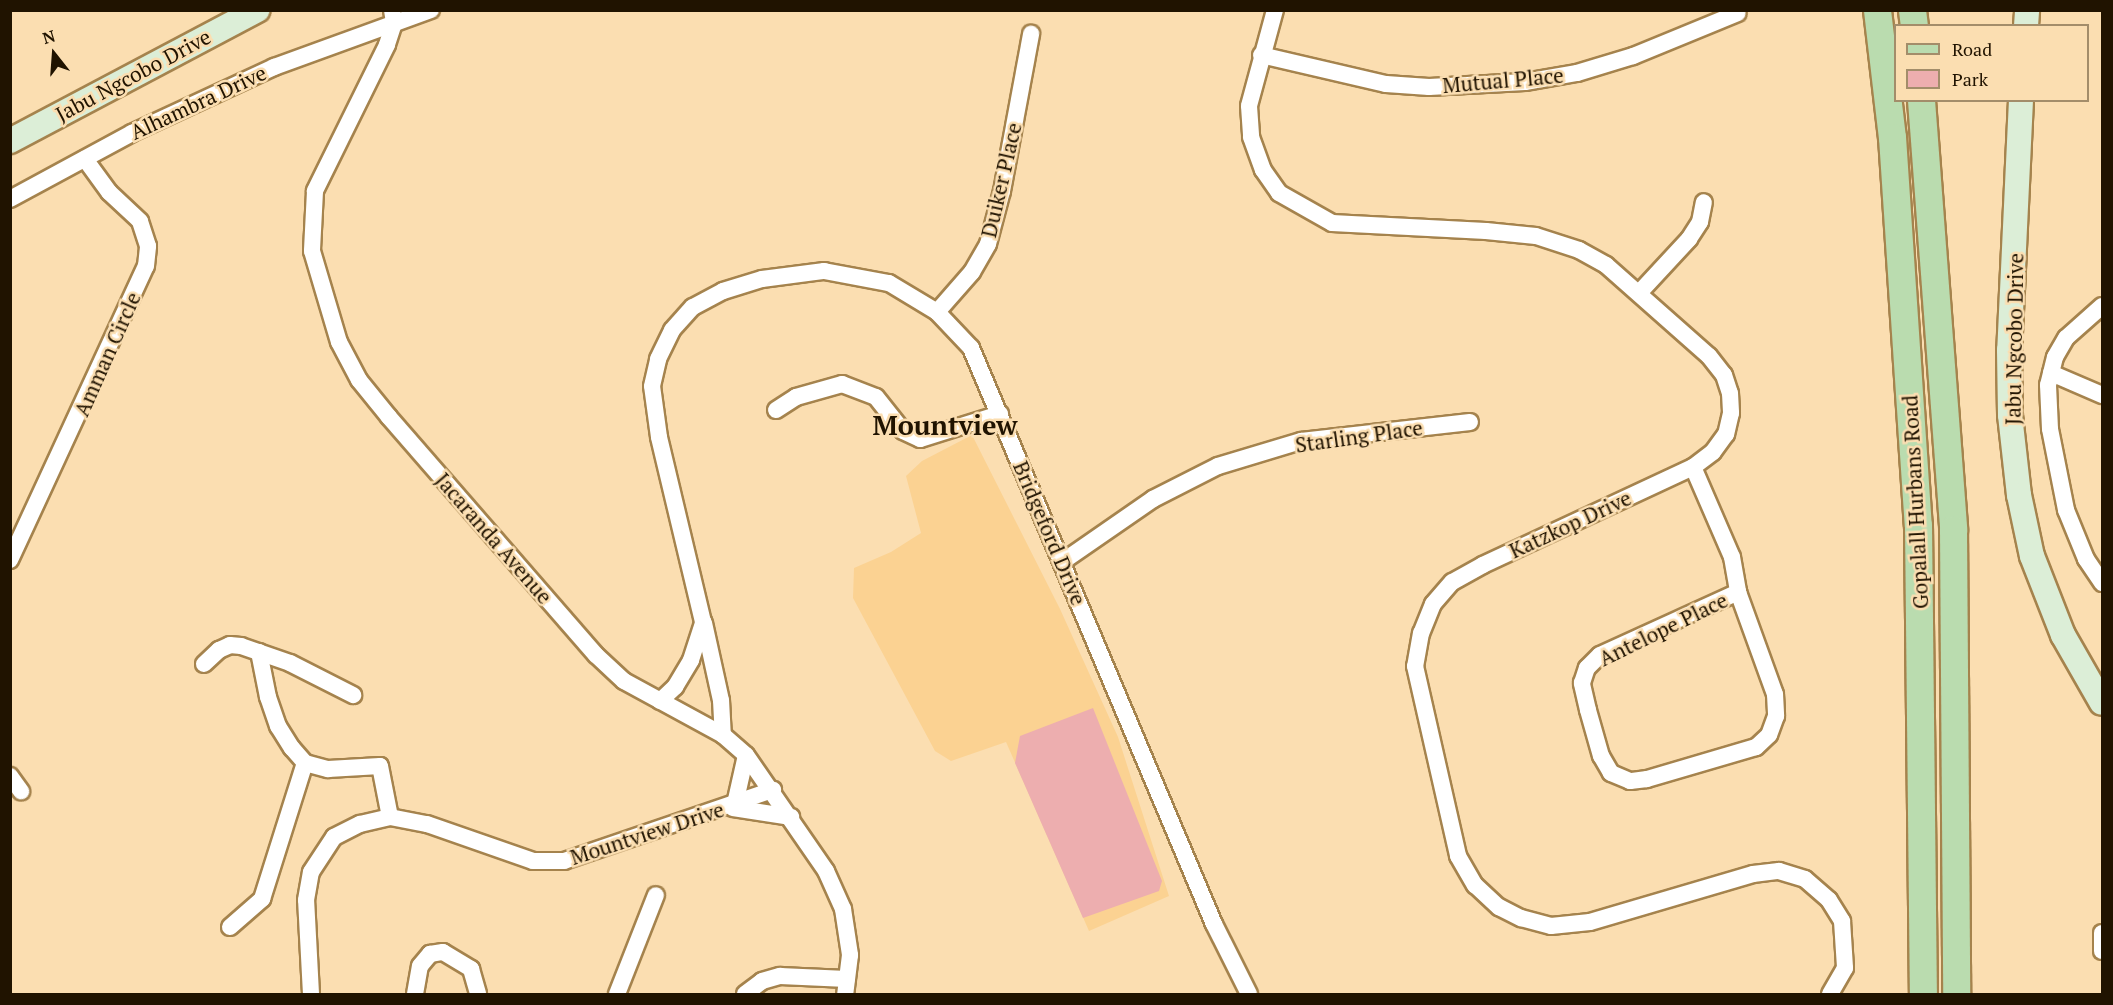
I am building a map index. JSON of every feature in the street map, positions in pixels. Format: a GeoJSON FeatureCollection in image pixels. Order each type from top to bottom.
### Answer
{"type":"FeatureCollection","features":[{"type":"Feature","properties":{"kind":"main road","name":"Jabu Ngcobo Drive"},"geometry":{"type":"LineString","coordinates":[[10,141],[257,10]]}},
{"type":"Feature","properties":{"kind":"main road","name":"Gopalall Hurbans Road"},"geometry":{"type":"LineString","coordinates":[[1877,10],[1892,137],[1918,525],[1923,994]]}},
{"type":"Feature","properties":{"kind":"main road","name":"Gopalall Hurbans Road"},"geometry":{"type":"LineString","coordinates":[[1921,102],[1953,529],[1956,994]]}},
{"type":"Feature","properties":{"kind":"main road","name":"Jabu Ngcobo Drive"},"geometry":{"type":"LineString","coordinates":[[2021,102],[2009,350],[2010,415],[2019,495],[2032,556],[2063,635],[2103,703]]}},
{"type":"Feature","properties":{"kind":"street","name":"Alhambra Drive"},"geometry":{"type":"LineString","coordinates":[[10,199],[85,159],[274,67],[393,17],[431,10]]}},
{"type":"Feature","properties":{"kind":"street","name":"Katzkop Drive"},"geometry":{"type":"LineString","coordinates":[[1275,10],[1249,106],[1251,137],[1263,170],[1293,204],[1332,223],[1536,236],[1579,250],[1606,265],[1709,356],[1724,375],[1730,393],[1731,413],[1726,434],[1713,452],[1693,467],[1483,565],[1452,582],[1432,604],[1420,633],[1416,666],[1458,856],[1475,885],[1498,907],[1521,918],[1551,926],[1590,922],[1753,874],[1779,871],[1805,879],[1829,900],[1842,921],[1845,968],[1830,994]]}},
{"type":"Feature","properties":{"kind":"street","name":"Mutual Place"},"geometry":{"type":"LineString","coordinates":[[1262,55],[1386,84],[1430,87],[1525,82],[1577,73],[1634,56],[1738,13]]}},
{"type":"Feature","properties":{"kind":"street","name":"Jacaranda Avenue"},"geometry":{"type":"LineString","coordinates":[[393,17],[315,191],[312,251],[339,342],[359,380],[389,417],[596,655],[624,681],[723,735],[746,755],[773,790],[826,871],[843,909],[850,955],[846,987]]}},
{"type":"Feature","properties":{"kind":"street","name":"Duiker Place"},"geometry":{"type":"LineString","coordinates":[[937,312],[972,272],[988,244],[1002,191],[1031,34]]}},
{"type":"Feature","properties":{"kind":"street","name":"Amman Circle"},"geometry":{"type":"LineString","coordinates":[[10,560],[146,266],[148,246],[140,221],[109,192],[85,159]]}},
{"type":"Feature","properties":{"kind":"street"},"geometry":{"type":"LineString","coordinates":[[1639,293],[1689,239],[1700,222],[1704,202]]}},
{"type":"Feature","properties":{"kind":"street","name":"Bridgeford Drive"},"geometry":{"type":"LineString","coordinates":[[723,735],[721,700],[659,436],[652,386],[658,359],[672,330],[693,307],[723,291],[762,279],[824,271],[889,283],[937,312],[971,348],[1214,924],[1249,994]]}},
{"type":"Feature","properties":{"kind":"street"},"geometry":{"type":"LineString","coordinates":[[2103,306],[2066,338],[2048,385],[2050,429],[2066,510],[2086,559],[2103,583]]}},
{"type":"Feature","properties":{"kind":"street"},"geometry":{"type":"LineString","coordinates":[[2051,373],[2103,395]]}},
{"type":"Feature","properties":{"kind":"street"},"geometry":{"type":"LineString","coordinates":[[776,410],[796,397],[842,384],[876,397],[903,431],[920,439],[1000,414]]}},
{"type":"Feature","properties":{"kind":"street","name":"Starling Place"},"geometry":{"type":"LineString","coordinates":[[1062,562],[1153,499],[1218,466],[1301,441],[1470,422]]}},
{"type":"Feature","properties":{"kind":"street","name":"Antelope Place"},"geometry":{"type":"LineString","coordinates":[[1693,467],[1732,557],[1738,592],[1775,694],[1776,716],[1769,735],[1756,747],[1647,779],[1630,781],[1611,773],[1601,756],[1588,710],[1582,683],[1587,668],[1600,655],[1738,592]]}},
{"type":"Feature","properties":{"kind":"street"},"geometry":{"type":"LineString","coordinates":[[660,701],[675,687],[691,660],[704,622]]}},
{"type":"Feature","properties":{"kind":"street"},"geometry":{"type":"LineString","coordinates":[[204,664],[230,645],[259,652],[353,695]]}},
{"type":"Feature","properties":{"kind":"street"},"geometry":{"type":"LineString","coordinates":[[259,652],[278,726],[305,763],[328,769],[380,766],[390,818]]}},
{"type":"Feature","properties":{"kind":"street"},"geometry":{"type":"LineString","coordinates":[[746,755],[730,806],[791,817]]}},
{"type":"Feature","properties":{"kind":"street"},"geometry":{"type":"LineString","coordinates":[[230,927],[262,899],[305,763]]}},
{"type":"Feature","properties":{"kind":"street"},"geometry":{"type":"LineString","coordinates":[[10,776],[21,791]]}},
{"type":"Feature","properties":{"kind":"street","name":"Mountview Drive"},"geometry":{"type":"LineString","coordinates":[[311,994],[306,900],[311,872],[334,837],[360,824],[390,818],[427,824],[533,861],[564,861],[773,790]]}},
{"type":"Feature","properties":{"kind":"street"},"geometry":{"type":"LineString","coordinates":[[616,993],[656,895]]}},
{"type":"Feature","properties":{"kind":"street"},"geometry":{"type":"LineString","coordinates":[[2103,933],[2103,951]]}},
{"type":"Feature","properties":{"kind":"street"},"geometry":{"type":"LineString","coordinates":[[415,994],[420,966],[430,954],[442,952],[471,969],[478,994]]}},
{"type":"Feature","properties":{"kind":"street"},"geometry":{"type":"LineString","coordinates":[[745,994],[762,981],[780,975],[846,987]]}},
{"type":"Feature","properties":{"kind":"shaded area"},"geometry":{"type":"Polygon","coordinates":[[[972,435],[1060,609],[1118,737],[1169,896],[1089,931],[1006,742],[951,761],[935,751],[853,598],[854,568],[891,552],[921,533],[906,476],[922,461],[972,435]]]}},
{"type":"Feature","properties":{"kind":"green space"},"geometry":{"type":"Polygon","coordinates":[[[1093,708],[1162,881],[1159,891],[1083,918],[1015,763],[1020,736],[1093,708]]]}},
{"type":"Feature","properties":{"kind":"district","name":"Mountview"},"geometry":{"type":"Point","coordinates":[945,426]}}]}
